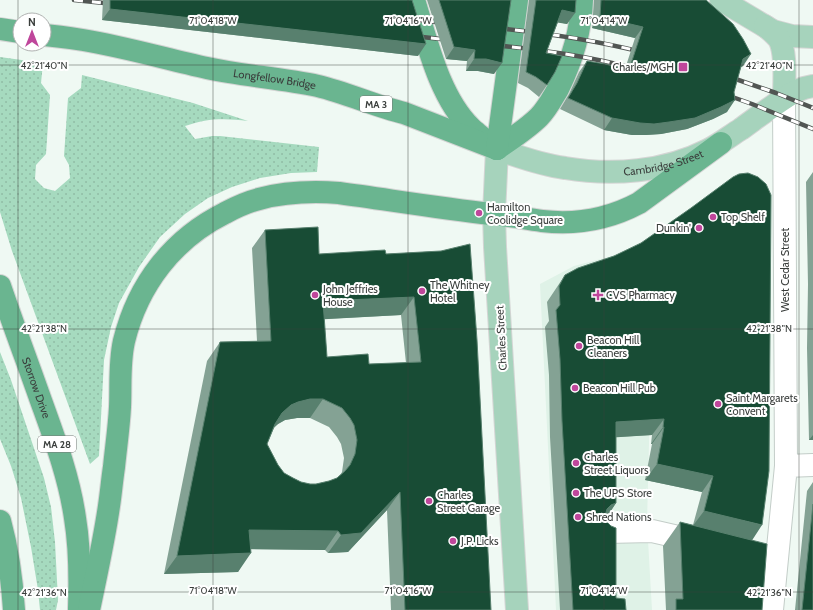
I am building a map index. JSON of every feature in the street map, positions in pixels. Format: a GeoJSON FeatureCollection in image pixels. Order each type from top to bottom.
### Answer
{"type":"FeatureCollection","features":[{"type":"Feature","properties":{"kind":"highway"},"geometry":{"type":"LineString","coordinates":[[414,0],[437,72],[452,102],[460,115],[471,128],[497,149]]}},
{"type":"Feature","properties":{"kind":"highway"},"geometry":{"type":"LineString","coordinates":[[497,149],[517,0]]}},
{"type":"Feature","properties":{"kind":"highway"},"geometry":{"type":"LineString","coordinates":[[497,149],[539,117],[550,104],[572,55],[581,19],[582,0]]}},
{"type":"Feature","properties":{"kind":"highway"},"geometry":{"type":"LineString","coordinates":[[0,29],[12,31]]}},
{"type":"Feature","properties":{"kind":"highway","name":"Longfellow Bridge"},"geometry":{"type":"LineString","coordinates":[[52,36],[83,40],[126,49],[228,73],[303,83],[334,90],[404,113],[497,149]]}},
{"type":"Feature","properties":{"kind":"highway"},"geometry":{"type":"LineString","coordinates":[[89,610],[109,506],[119,422],[121,358],[124,343],[133,312],[140,296],[158,268],[190,234],[216,217],[241,205],[258,199],[290,193],[306,192],[339,193],[542,222],[583,222],[603,218],[628,209],[721,143]]}},
{"type":"Feature","properties":{"kind":"highway","name":"Storrow Drive"},"geometry":{"type":"LineString","coordinates":[[0,286],[59,450],[69,487],[78,543],[79,610]]}},
{"type":"Feature","properties":{"kind":"highway"},"geometry":{"type":"LineString","coordinates":[[0,521],[6,545],[14,610]]}},
{"type":"Feature","properties":{"kind":"main road"},"geometry":{"type":"LineString","coordinates":[[721,0],[773,31],[792,36],[813,37]]}},
{"type":"Feature","properties":{"kind":"main road"},"geometry":{"type":"LineString","coordinates":[[764,26],[778,38],[783,51],[784,98]]}},
{"type":"Feature","properties":{"kind":"main road","name":"Cambridge Street"},"geometry":{"type":"LineString","coordinates":[[497,149],[523,158],[564,168],[585,171],[626,171],[650,168],[685,160],[708,150],[721,143],[784,98],[794,92],[813,86]]}},
{"type":"Feature","properties":{"kind":"main road","name":"Charles Street"},"geometry":{"type":"LineString","coordinates":[[497,149],[494,214],[495,247],[517,610]]}},
{"type":"Feature","properties":{"kind":"street","name":"West Cedar Street"},"geometry":{"type":"LineString","coordinates":[[772,610],[786,466],[784,98]]}},
{"type":"Feature","properties":{"kind":"street"},"geometry":{"type":"LineString","coordinates":[[786,466],[813,465]]}},
{"type":"Feature","properties":{"kind":"street"},"geometry":{"type":"LineString","coordinates":[[606,532],[652,531],[720,547]]}},
{"type":"Feature","properties":{"kind":"street"},"geometry":{"type":"LineString","coordinates":[[756,556],[776,561]]}},
{"type":"Feature","properties":{"kind":"shaded area"},"geometry":{"type":"Polygon","coordinates":[[[654,245],[647,523],[652,610],[556,610],[540,284],[574,266],[654,245]]]}},
{"type":"Feature","properties":{"kind":"green space"},"geometry":{"type":"Polygon","coordinates":[[[0,57],[43,63],[41,83],[50,95],[46,154],[36,165],[35,179],[44,188],[55,191],[70,178],[69,165],[64,156],[68,98],[81,88],[82,75],[193,103],[248,121],[216,119],[201,121],[185,126],[195,139],[220,136],[319,147],[317,172],[291,173],[260,178],[232,187],[208,198],[185,214],[160,237],[139,267],[119,303],[111,327],[104,360],[99,456],[90,464],[12,251],[0,212],[0,57]]]}},
{"type":"Feature","properties":{"kind":"green space"},"geometry":{"type":"Polygon","coordinates":[[[0,352],[44,478],[51,507],[55,542],[58,600],[56,610],[40,610],[31,547],[21,498],[11,466],[0,439],[0,352]]]}},
{"type":"Feature","properties":{"kind":"building"},"geometry":{"type":"Polygon","coordinates":[[[110,0],[412,0],[426,44],[110,9],[110,0]]]}},
{"type":"Feature","properties":{"kind":"building"},"geometry":{"type":"Polygon","coordinates":[[[439,0],[511,0],[502,63],[486,59],[474,59],[475,50],[454,47],[439,0]]]}},
{"type":"Feature","properties":{"kind":"building"},"geometry":{"type":"Polygon","coordinates":[[[536,0],[576,0],[575,13],[562,10],[546,53],[562,56],[547,85],[526,72],[536,0]]]}},
{"type":"Feature","properties":{"kind":"building"},"geometry":{"type":"Polygon","coordinates":[[[601,0],[706,0],[733,24],[751,54],[743,59],[734,92],[735,100],[695,118],[654,124],[612,118],[568,98],[587,61],[629,70],[643,27],[600,17],[601,0]]]}},
{"type":"Feature","properties":{"kind":"building"},"geometry":{"type":"Polygon","coordinates":[[[748,173],[758,177],[766,184],[771,195],[769,471],[762,525],[704,511],[713,476],[657,464],[664,427],[664,419],[616,422],[616,503],[607,509],[605,516],[607,522],[616,528],[616,598],[625,599],[626,610],[573,610],[562,421],[560,359],[556,310],[560,305],[559,286],[565,275],[578,268],[614,256],[641,243],[733,177],[739,174],[748,173]]]}},
{"type":"Feature","properties":{"kind":"building"},"geometry":{"type":"Polygon","coordinates":[[[318,227],[319,254],[385,250],[386,254],[441,251],[470,244],[477,340],[491,610],[405,610],[400,492],[361,533],[341,535],[338,531],[249,530],[251,553],[177,556],[220,342],[271,341],[265,230],[318,227]],[[414,297],[323,301],[327,357],[368,354],[369,364],[421,362],[414,297]],[[310,399],[291,405],[282,413],[275,424],[267,444],[284,473],[301,482],[316,484],[337,478],[345,471],[350,465],[355,454],[357,440],[354,425],[342,408],[323,399],[310,399]]]}},
{"type":"Feature","properties":{"kind":"building"},"geometry":{"type":"Polygon","coordinates":[[[813,504],[813,610],[802,610],[813,504]]]}},
{"type":"Feature","properties":{"kind":"building"},"geometry":{"type":"Polygon","coordinates":[[[680,522],[767,544],[762,610],[676,610],[676,599],[683,599],[680,522]]]}},
{"type":"Feature","properties":{"kind":"railway"},"geometry":{"type":"LineString","coordinates":[[74,0],[114,4]]}},
{"type":"Feature","properties":{"kind":"railway"},"geometry":{"type":"LineString","coordinates":[[407,19],[445,23]]}},
{"type":"Feature","properties":{"kind":"railway"},"geometry":{"type":"LineString","coordinates":[[497,28],[570,37],[642,52]]}},
{"type":"Feature","properties":{"kind":"railway"},"geometry":{"type":"LineString","coordinates":[[413,36],[450,40]]}},
{"type":"Feature","properties":{"kind":"railway"},"geometry":{"type":"LineString","coordinates":[[494,45],[601,60],[636,69]]}},
{"type":"Feature","properties":{"kind":"railway"},"geometry":{"type":"LineString","coordinates":[[727,76],[813,108]]}},
{"type":"Feature","properties":{"kind":"railway"},"geometry":{"type":"LineString","coordinates":[[724,94],[813,129]]}},
{"type":"Feature","properties":{"kind":"place","name":"Charles/MGH"},"geometry":{"type":"Point","coordinates":[683,67]}},
{"type":"Feature","properties":{"kind":"place","name":"Hamilton Coolidge Square"},"geometry":{"type":"Point","coordinates":[479,213]}},
{"type":"Feature","properties":{"kind":"place","name":"Top Shelf"},"geometry":{"type":"Point","coordinates":[713,217]}},
{"type":"Feature","properties":{"kind":"place","name":"Dunkin'"},"geometry":{"type":"Point","coordinates":[699,228]}},
{"type":"Feature","properties":{"kind":"place","name":"The Whitney Hotel"},"geometry":{"type":"Point","coordinates":[422,291]}},
{"type":"Feature","properties":{"kind":"place","name":"John Jeffries House"},"geometry":{"type":"Point","coordinates":[315,295]}},
{"type":"Feature","properties":{"kind":"place","name":"CVS Pharmacy"},"geometry":{"type":"Point","coordinates":[598,295]}},
{"type":"Feature","properties":{"kind":"place","name":"Beacon Hill Cleaners"},"geometry":{"type":"Point","coordinates":[579,346]}},
{"type":"Feature","properties":{"kind":"place","name":"Beacon Hill Pub"},"geometry":{"type":"Point","coordinates":[575,388]}},
{"type":"Feature","properties":{"kind":"place","name":"Saint Margarets Convent"},"geometry":{"type":"Point","coordinates":[718,404]}},
{"type":"Feature","properties":{"kind":"place","name":"Charles Street Liquors"},"geometry":{"type":"Point","coordinates":[576,463]}},
{"type":"Feature","properties":{"kind":"place","name":"The UPS Store"},"geometry":{"type":"Point","coordinates":[576,493]}},
{"type":"Feature","properties":{"kind":"place","name":"Charles Street Garage"},"geometry":{"type":"Point","coordinates":[429,501]}},
{"type":"Feature","properties":{"kind":"place","name":"Shred Nations"},"geometry":{"type":"Point","coordinates":[578,517]}},
{"type":"Feature","properties":{"kind":"place","name":"J.P. Licks"},"geometry":{"type":"Point","coordinates":[453,541]}}]}
